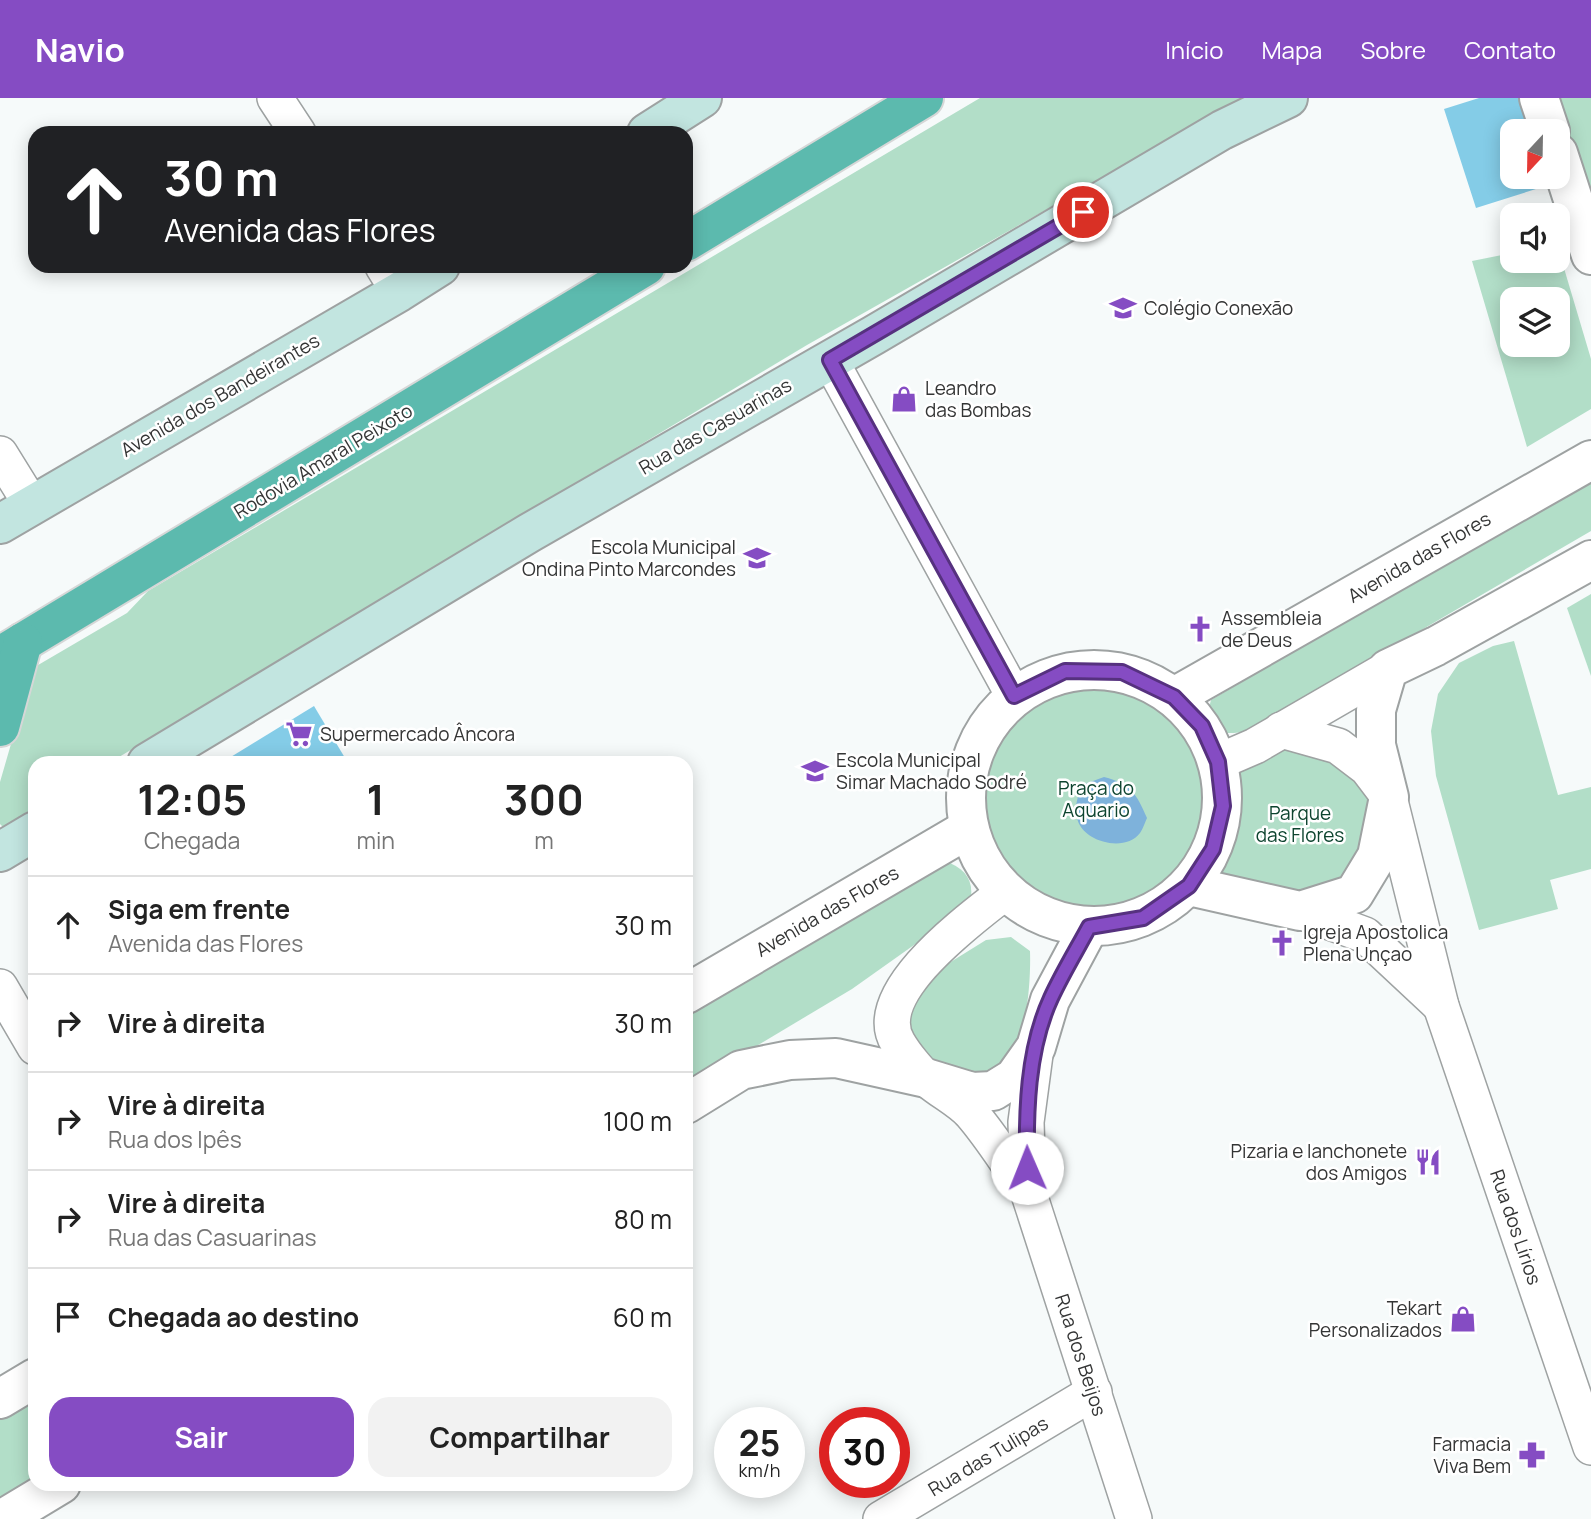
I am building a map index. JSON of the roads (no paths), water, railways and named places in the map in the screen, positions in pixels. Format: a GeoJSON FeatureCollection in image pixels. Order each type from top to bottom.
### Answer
{"type":"FeatureCollection","features":[{"type":"Feature","properties":{"kind":"highway"},"geometry":{"type":"LineString","coordinates":[[693,238],[924,98]]}},
{"type":"Feature","properties":{"kind":"highway","name":"Rodovia Amaral Peixoto"},"geometry":{"type":"LineString","coordinates":[[11,649],[634,273]]}},
{"type":"Feature","properties":{"kind":"highway"},"geometry":{"type":"LineString","coordinates":[[0,727],[11,649]]}},
{"type":"Feature","properties":{"kind":"main road"},"geometry":{"type":"LineString","coordinates":[[658,126],[702,98]]}},
{"type":"Feature","properties":{"kind":"main road","name":"Rua das Casuarinas"},"geometry":{"type":"LineString","coordinates":[[159,756],[529,533],[1222,130],[1288,98]]}},
{"type":"Feature","properties":{"kind":"main road","name":"Avenida dos Bandeirantes"},"geometry":{"type":"LineString","coordinates":[[0,524],[391,279],[414,273]]}},
{"type":"Feature","properties":{"kind":"main road"},"geometry":{"type":"LineString","coordinates":[[0,852],[28,835]]}},
{"type":"Feature","properties":{"kind":"street"},"geometry":{"type":"LineString","coordinates":[[275,98],[293,126]]}},
{"type":"Feature","properties":{"kind":"street"},"geometry":{"type":"LineString","coordinates":[[1539,98],[1546,119]]}},
{"type":"Feature","properties":{"kind":"street"},"geometry":{"type":"LineString","coordinates":[[1570,189],[1591,255]]}},
{"type":"Feature","properties":{"kind":"street"},"geometry":{"type":"LineString","coordinates":[[830,360],[1014,696]]}},
{"type":"Feature","properties":{"kind":"street"},"geometry":{"type":"LineString","coordinates":[[0,454],[32,504]]}},
{"type":"Feature","properties":{"kind":"street","name":"Avenida das Flores"},"geometry":{"type":"LineString","coordinates":[[1174,697],[1591,460]]}},
{"type":"Feature","properties":{"kind":"street"},"geometry":{"type":"LineString","coordinates":[[1218,762],[1255,746],[1388,669],[1436,646],[1591,560]]}},
{"type":"Feature","properties":{"kind":"street"},"geometry":{"type":"LineString","coordinates":[[1189,886],[1300,911],[1354,894],[1377,856],[1389,797],[1376,745],[1376,710],[1388,669]]}},
{"type":"Feature","properties":{"kind":"street"},"geometry":{"type":"LineString","coordinates":[[1065,671],[1122,672],[1174,697],[1202,726],[1218,762],[1223,806],[1213,849],[1189,886],[1143,918],[1089,927],[1044,917],[1005,892],[982,863],[968,829],[965,780],[981,733],[1014,696],[1065,671]]}},
{"type":"Feature","properties":{"kind":"street"},"geometry":{"type":"LineString","coordinates":[[1281,730],[1338,746],[1367,768],[1389,797]]}},
{"type":"Feature","properties":{"kind":"street","name":"Rua dos Lírios"},"geometry":{"type":"LineString","coordinates":[[1389,797],[1441,1006],[1591,1447]]}},
{"type":"Feature","properties":{"kind":"street","name":"Avenida das Flores"},"geometry":{"type":"LineString","coordinates":[[693,990],[968,829]]}},
{"type":"Feature","properties":{"kind":"street"},"geometry":{"type":"LineString","coordinates":[[926,1078],[896,1041],[892,1018],[899,996],[913,975],[956,930],[1005,892]]}},
{"type":"Feature","properties":{"kind":"street","name":"Rua dos Lírios"},"geometry":{"type":"LineString","coordinates":[[1300,911],[1365,935],[1441,1006]]}},
{"type":"Feature","properties":{"kind":"street"},"geometry":{"type":"LineString","coordinates":[[693,1100],[741,1070],[790,1060],[836,1058],[926,1078],[972,1092],[993,1091],[1014,1078],[1036,1046],[1050,1000],[1089,927]]}},
{"type":"Feature","properties":{"kind":"street"},"geometry":{"type":"LineString","coordinates":[[0,986],[28,1035]]}},
{"type":"Feature","properties":{"kind":"street","name":"Rua dos Beijos"},"geometry":{"type":"LineString","coordinates":[[1036,1046],[1026,1122],[1028,1192],[1134,1519]]}},
{"type":"Feature","properties":{"kind":"street","name":"Rua dos Beijos"},"geometry":{"type":"LineString","coordinates":[[926,1078],[970,1112],[1028,1192]]}},
{"type":"Feature","properties":{"kind":"street"},"geometry":{"type":"LineString","coordinates":[[0,1399],[28,1382]]}},
{"type":"Feature","properties":{"kind":"street","name":"Rua das Tulipas"},"geometry":{"type":"LineString","coordinates":[[881,1519],[1094,1392]]}},
{"type":"Feature","properties":{"kind":"street"},"geometry":{"type":"LineString","coordinates":[[4,1519],[50,1491]]}},
{"type":"Feature","properties":{"kind":"water"},"geometry":{"type":"Polygon","coordinates":[[[1104,777],[1127,786],[1147,818],[1140,833],[1133,839],[1115,843],[1095,839],[1081,826],[1077,818],[1076,805],[1082,785],[1104,777]]]}},
{"type":"Feature","properties":{"kind":"place","name":"Colégio Conexão"},"geometry":{"type":"Point","coordinates":[1123,308]}},
{"type":"Feature","properties":{"kind":"place","name":"Leandro das Bombas"},"geometry":{"type":"Point","coordinates":[904,399]}},
{"type":"Feature","properties":{"kind":"place","name":"Escola Municipal Ondina Pinto Marcondes"},"geometry":{"type":"Point","coordinates":[757,558]}},
{"type":"Feature","properties":{"kind":"place","name":"Assembleia de Deus"},"geometry":{"type":"Point","coordinates":[1200,629]}},
{"type":"Feature","properties":{"kind":"place","name":"Supermercado Âncora"},"geometry":{"type":"Point","coordinates":[299,734]}},
{"type":"Feature","properties":{"kind":"place","name":"Escola Municipal Simar Machado Sodré"},"geometry":{"type":"Point","coordinates":[815,771]}},
{"type":"Feature","properties":{"kind":"place","name":"Igreja Apostolica Plena Unçao"},"geometry":{"type":"Point","coordinates":[1282,943]}},
{"type":"Feature","properties":{"kind":"place","name":"Pizaria e lanchonete dos Amigos"},"geometry":{"type":"Point","coordinates":[1428,1162]}},
{"type":"Feature","properties":{"kind":"place","name":"Tekart Personalizados"},"geometry":{"type":"Point","coordinates":[1463,1319]}},
{"type":"Feature","properties":{"kind":"place","name":"Farmacia Viva Bem"},"geometry":{"type":"Point","coordinates":[1532,1455]}},
{"type":"Feature","properties":{"kind":"park label","name":"Praça do Aquario"},"geometry":{"type":"Point","coordinates":[1096,799]}},
{"type":"Feature","properties":{"kind":"park label","name":"Parque das Flores"},"geometry":{"type":"Point","coordinates":[1300,824]}}]}
